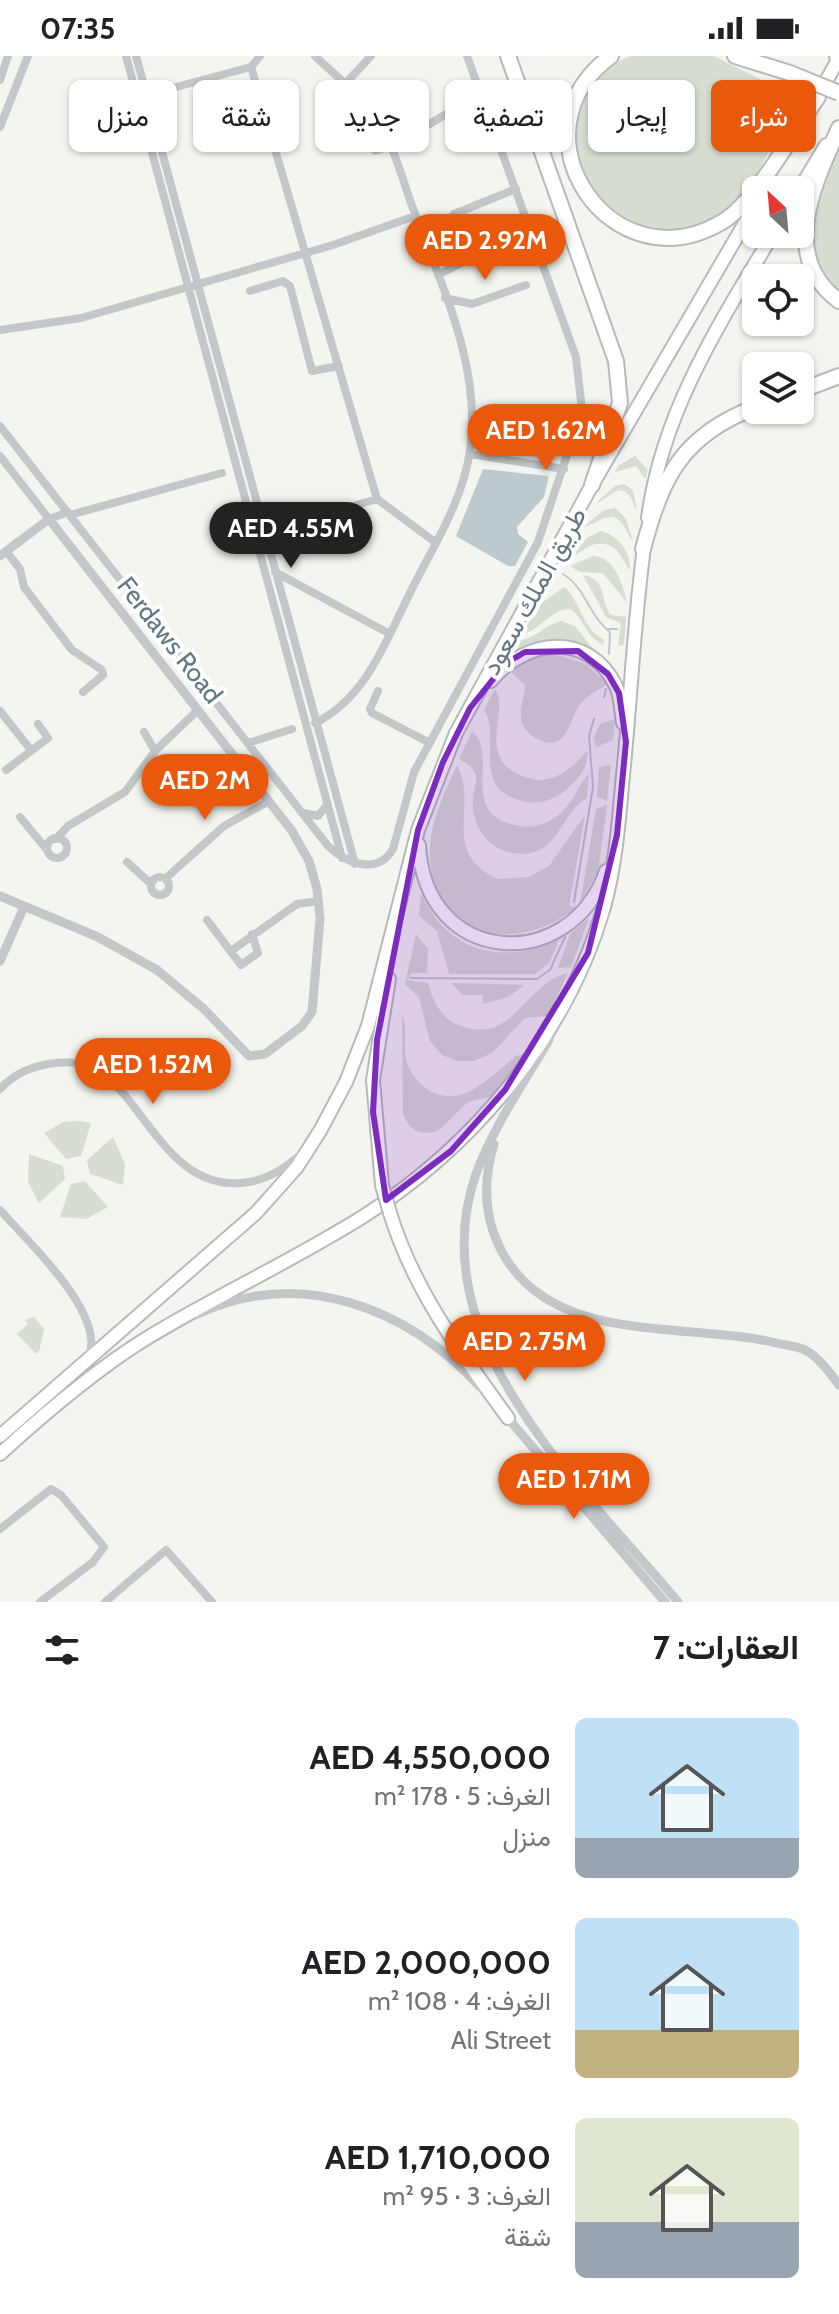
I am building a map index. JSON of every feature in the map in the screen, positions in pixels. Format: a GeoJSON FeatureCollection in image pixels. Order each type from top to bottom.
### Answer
{"type":"FeatureCollection","features":[{"type":"Feature","properties":{"kind":"highway"},"geometry":{"type":"LineString","coordinates":[[508,56],[616,361],[620,403],[592,485]]}},
{"type":"Feature","properties":{"kind":"highway"},"geometry":{"type":"LineString","coordinates":[[611,56],[589,76],[576,100],[569,126],[568,155],[578,182],[592,203],[632,232],[654,237],[681,237],[724,221],[747,200],[818,97]]}},
{"type":"Feature","properties":{"kind":"highway"},"geometry":{"type":"LineString","coordinates":[[735,56],[790,73]]}},
{"type":"Feature","properties":{"kind":"highway"},"geometry":{"type":"LineString","coordinates":[[754,56],[839,93]]}},
{"type":"Feature","properties":{"kind":"highway"},"geometry":{"type":"LineString","coordinates":[[839,126],[810,193],[805,218],[806,247],[815,273],[839,301]]}},
{"type":"Feature","properties":{"kind":"highway"},"geometry":{"type":"LineString","coordinates":[[814,386],[839,376]]}},
{"type":"Feature","properties":{"kind":"highway"},"geometry":{"type":"LineString","coordinates":[[643,549],[666,478],[698,439],[742,415]]}},
{"type":"Feature","properties":{"kind":"main road"},"geometry":{"type":"LineString","coordinates":[[772,176],[838,57]]}},
{"type":"Feature","properties":{"kind":"main road"},"geometry":{"type":"LineString","coordinates":[[808,176],[839,126]]}},
{"type":"Feature","properties":{"kind":"main road","name":"طريق الملك سعود"},"geometry":{"type":"LineString","coordinates":[[410,866],[418,830],[443,762],[470,708],[592,485],[742,228]]}},
{"type":"Feature","properties":{"kind":"main road"},"geometry":{"type":"LineString","coordinates":[[0,1454],[95,1375],[144,1340],[362,1217],[451,1151],[505,1090],[537,1047],[588,953],[604,905],[617,835],[643,549],[652,486],[670,425],[710,340],[765,248]]}},
{"type":"Feature","properties":{"kind":"main road"},"geometry":{"type":"LineString","coordinates":[[470,708],[506,663],[515,657],[535,649],[568,648],[599,665],[614,683],[626,742]]}},
{"type":"Feature","properties":{"kind":"main road"},"geometry":{"type":"LineString","coordinates":[[418,830],[424,876],[440,911],[462,933],[505,944],[543,936],[574,918],[596,892],[617,835]]}},
{"type":"Feature","properties":{"kind":"main road"},"geometry":{"type":"LineString","coordinates":[[0,1436],[256,1213],[297,1167],[346,1082],[368,1026],[410,866]]}},
{"type":"Feature","properties":{"kind":"main road"},"geometry":{"type":"LineString","coordinates":[[410,866],[379,1026],[373,1080],[382,1185],[417,1284],[439,1322],[508,1418]]}},
{"type":"Feature","properties":{"kind":"street"},"geometry":{"type":"LineString","coordinates":[[0,80],[8,56]]}},
{"type":"Feature","properties":{"kind":"street"},"geometry":{"type":"LineString","coordinates":[[0,127],[28,56]]}},
{"type":"Feature","properties":{"kind":"street"},"geometry":{"type":"LineString","coordinates":[[126,56],[136,80]]}},
{"type":"Feature","properties":{"kind":"street"},"geometry":{"type":"LineString","coordinates":[[136,56],[140,80]]}},
{"type":"Feature","properties":{"kind":"street"},"geometry":{"type":"LineString","coordinates":[[177,87],[251,67],[260,56]]}},
{"type":"Feature","properties":{"kind":"street"},"geometry":{"type":"LineString","coordinates":[[315,56],[341,80]]}},
{"type":"Feature","properties":{"kind":"street"},"geometry":{"type":"LineString","coordinates":[[349,80],[371,56]]}},
{"type":"Feature","properties":{"kind":"street"},"geometry":{"type":"LineString","coordinates":[[0,426],[303,813],[343,859],[355,864],[373,864],[390,854],[409,785],[538,542],[582,410],[580,374],[467,56]]}},
{"type":"Feature","properties":{"kind":"street"},"geometry":{"type":"LineString","coordinates":[[251,67],[377,499],[435,542]]}},
{"type":"Feature","properties":{"kind":"street"},"geometry":{"type":"LineString","coordinates":[[155,152],[187,287],[240,481],[355,864]]}},
{"type":"Feature","properties":{"kind":"street"},"geometry":{"type":"LineString","coordinates":[[158,152],[275,572],[303,715],[343,859]]}},
{"type":"Feature","properties":{"kind":"street"},"geometry":{"type":"LineString","coordinates":[[315,723],[343,707],[354,695],[390,634],[461,493],[474,425],[470,375],[438,275],[392,152]]}},
{"type":"Feature","properties":{"kind":"street"},"geometry":{"type":"LineString","coordinates":[[427,247],[454,214],[516,189]]}},
{"type":"Feature","properties":{"kind":"street"},"geometry":{"type":"LineString","coordinates":[[0,330],[81,318],[307,253],[415,216]]}},
{"type":"Feature","properties":{"kind":"street"},"geometry":{"type":"LineString","coordinates":[[438,275],[477,255],[533,235]]}},
{"type":"Feature","properties":{"kind":"street"},"geometry":{"type":"LineString","coordinates":[[250,291],[283,281],[290,286],[312,371],[339,366]]}},
{"type":"Feature","properties":{"kind":"street"},"geometry":{"type":"LineString","coordinates":[[445,298],[472,304],[526,285]]}},
{"type":"Feature","properties":{"kind":"street"},"geometry":{"type":"LineString","coordinates":[[470,454],[564,469]]}},
{"type":"Feature","properties":{"kind":"street"},"geometry":{"type":"LineString","coordinates":[[0,456],[49,519]]}},
{"type":"Feature","properties":{"kind":"street"},"geometry":{"type":"LineString","coordinates":[[83,692],[103,675],[99,667],[86,662],[72,650],[24,587],[20,569],[3,553],[49,519],[222,473],[231,467],[234,458]]}},
{"type":"Feature","properties":{"kind":"street"},"geometry":{"type":"LineString","coordinates":[[222,473],[233,474],[240,481]]}},
{"type":"Feature","properties":{"kind":"street"},"geometry":{"type":"LineString","coordinates":[[263,532],[377,499]]}},
{"type":"Feature","properties":{"kind":"street","name":"Ferdaws Road"},"geometry":{"type":"LineString","coordinates":[[0,896],[98,937],[157,970],[204,1009],[245,1055],[254,1057],[265,1054],[302,1026],[312,1012],[319,901],[315,877],[302,846],[49,519]]}},
{"type":"Feature","properties":{"kind":"street"},"geometry":{"type":"LineString","coordinates":[[275,572],[390,634]]}},
{"type":"Feature","properties":{"kind":"street"},"geometry":{"type":"LineString","coordinates":[[378,691],[370,709],[372,713],[430,743]]}},
{"type":"Feature","properties":{"kind":"street"},"geometry":{"type":"LineString","coordinates":[[47,850],[50,841],[68,826],[125,792],[155,751],[198,710]]}},
{"type":"Feature","properties":{"kind":"street"},"geometry":{"type":"LineString","coordinates":[[0,711],[31,750]]}},
{"type":"Feature","properties":{"kind":"street"},"geometry":{"type":"LineString","coordinates":[[248,743],[292,729],[300,723],[303,715]]}},
{"type":"Feature","properties":{"kind":"street"},"geometry":{"type":"LineString","coordinates":[[6,770],[48,738],[38,724]]}},
{"type":"Feature","properties":{"kind":"street"},"geometry":{"type":"LineString","coordinates":[[292,729],[303,730],[310,738]]}},
{"type":"Feature","properties":{"kind":"street"},"geometry":{"type":"LineString","coordinates":[[144,732],[155,751]]}},
{"type":"Feature","properties":{"kind":"street"},"geometry":{"type":"LineString","coordinates":[[151,884],[157,877],[166,878],[224,826],[269,801]]}},
{"type":"Feature","properties":{"kind":"street"},"geometry":{"type":"LineString","coordinates":[[303,813],[318,816],[325,810],[327,802]]}},
{"type":"Feature","properties":{"kind":"street"},"geometry":{"type":"LineString","coordinates":[[20,817],[55,858],[64,855],[65,843],[56,839]]}},
{"type":"Feature","properties":{"kind":"street"},"geometry":{"type":"LineString","coordinates":[[127,862],[151,884],[154,893],[165,894],[169,886],[166,878]]}},
{"type":"Feature","properties":{"kind":"street"},"geometry":{"type":"LineString","coordinates":[[231,951],[297,904],[319,901]]}},
{"type":"Feature","properties":{"kind":"street"},"geometry":{"type":"LineString","coordinates":[[0,961],[24,907]]}},
{"type":"Feature","properties":{"kind":"street"},"geometry":{"type":"LineString","coordinates":[[207,920],[241,965],[249,963],[258,953],[250,936]]}},
{"type":"Feature","properties":{"kind":"street"},"geometry":{"type":"LineString","coordinates":[[588,953],[563,1015],[500,1124],[476,1173],[464,1230],[464,1265],[475,1319],[493,1360],[525,1413],[561,1463],[678,1602]]}},
{"type":"Feature","properties":{"kind":"street"},"geometry":{"type":"LineString","coordinates":[[0,1089],[36,1067],[63,1062],[92,1067],[110,1081],[178,1160],[202,1176],[223,1183],[250,1183],[276,1173],[301,1155],[320,1131]]}},
{"type":"Feature","properties":{"kind":"street"},"geometry":{"type":"LineString","coordinates":[[500,1124],[488,1164],[487,1214],[506,1259],[537,1294],[576,1314],[750,1337],[807,1351],[839,1385]]}},
{"type":"Feature","properties":{"kind":"street"},"geometry":{"type":"LineString","coordinates":[[0,1210],[81,1306],[92,1337],[91,1355],[86,1363]]}},
{"type":"Feature","properties":{"kind":"street"},"geometry":{"type":"LineString","coordinates":[[144,1340],[206,1311],[265,1296],[295,1294],[353,1303],[400,1321],[442,1349],[508,1418],[665,1602]]}},
{"type":"Feature","properties":{"kind":"street"},"geometry":{"type":"LineString","coordinates":[[0,1529],[51,1489],[61,1495],[104,1547],[93,1562],[40,1602]]}},
{"type":"Feature","properties":{"kind":"street"},"geometry":{"type":"LineString","coordinates":[[105,1602],[166,1550],[212,1602]]}},
{"type":"Feature","properties":{"kind":"street"},"geometry":{"type":"LineString","coordinates":[[654,1590],[657,1602]]}},
{"type":"Feature","properties":{"kind":"highlighted area"},"geometry":{"type":"Polygon","coordinates":[[[578,651],[608,674],[619,693],[626,742],[617,835],[588,953],[505,1090],[451,1151],[386,1200],[373,1112],[377,1040],[418,830],[443,762],[470,708],[506,663],[525,652],[578,651]]]}},
{"type":"Feature","properties":{"kind":"shaded area"},"geometry":{"type":"Polygon","coordinates":[[[630,56],[714,56],[761,80],[711,80],[711,152],[769,152],[755,176],[742,176],[741,198],[716,218],[687,229],[651,231],[620,219],[597,197],[582,168],[576,136],[582,105],[588,95],[588,152],[695,152],[695,80],[597,80],[630,56]]]}},
{"type":"Feature","properties":{"kind":"shaded area"},"geometry":{"type":"Polygon","coordinates":[[[839,146],[839,290],[826,274],[814,242],[815,200],[828,163],[839,146]]]}},
{"type":"Feature","properties":{"kind":"shaded area"},"geometry":{"type":"Polygon","coordinates":[[[635,456],[648,470],[645,479],[636,466],[615,472],[619,465],[635,456]]]}},
{"type":"Feature","properties":{"kind":"shaded area"},"geometry":{"type":"Polygon","coordinates":[[[483,469],[549,476],[544,497],[517,527],[518,534],[528,542],[515,566],[508,566],[456,536],[483,469]]]}},
{"type":"Feature","properties":{"kind":"shaded area"},"geometry":{"type":"Polygon","coordinates":[[[624,484],[633,490],[637,511],[631,497],[619,490],[596,503],[615,486],[624,484]]]}},
{"type":"Feature","properties":{"kind":"shaded area"},"geometry":{"type":"Polygon","coordinates":[[[615,508],[626,519],[633,541],[614,517],[582,528],[604,510],[615,508]]]}},
{"type":"Feature","properties":{"kind":"shaded area"},"geometry":{"type":"Polygon","coordinates":[[[600,531],[622,545],[630,570],[615,549],[600,543],[587,547],[562,563],[587,538],[600,531]]]}},
{"type":"Feature","properties":{"kind":"shaded area"},"geometry":{"type":"Polygon","coordinates":[[[593,556],[613,567],[627,603],[603,573],[580,572],[570,566],[593,556]]]}},
{"type":"Feature","properties":{"kind":"shaded area"},"geometry":{"type":"Polygon","coordinates":[[[583,575],[600,585],[611,615],[626,617],[624,645],[618,646],[621,623],[606,617],[583,575]]]}},
{"type":"Feature","properties":{"kind":"shaded area"},"geometry":{"type":"Polygon","coordinates":[[[564,587],[586,622],[604,640],[603,645],[570,609],[557,612],[535,629],[522,634],[539,605],[564,587]]]}},
{"type":"Feature","properties":{"kind":"shaded area"},"geometry":{"type":"Polygon","coordinates":[[[561,621],[575,626],[601,659],[568,644],[548,642],[513,651],[519,640],[561,621]]]}},
{"type":"Feature","properties":{"kind":"shaded area"},"geometry":{"type":"Polygon","coordinates":[[[554,654],[586,664],[607,684],[581,703],[566,733],[554,743],[531,735],[523,726],[521,713],[525,685],[509,670],[531,658],[554,654]]]}},
{"type":"Feature","properties":{"kind":"shaded area"},"geometry":{"type":"Polygon","coordinates":[[[495,689],[499,699],[497,748],[501,760],[511,770],[528,778],[545,780],[561,774],[587,751],[586,765],[581,773],[557,796],[546,801],[527,802],[509,796],[498,787],[492,775],[489,722],[484,710],[495,689]]]}},
{"type":"Feature","properties":{"kind":"shaded area"},"geometry":{"type":"Polygon","coordinates":[[[615,719],[613,740],[596,747],[594,737],[600,724],[615,719]]]}},
{"type":"Feature","properties":{"kind":"shaded area"},"geometry":{"type":"Polygon","coordinates":[[[472,731],[480,742],[483,755],[484,798],[489,810],[500,820],[525,827],[551,820],[569,804],[589,773],[587,798],[540,850],[528,854],[504,851],[488,841],[478,827],[473,809],[476,776],[472,768],[459,759],[472,731]]]}},
{"type":"Feature","properties":{"kind":"shaded area"},"geometry":{"type":"Polygon","coordinates":[[[457,765],[463,781],[465,842],[470,856],[480,868],[498,879],[529,877],[549,866],[585,815],[569,906],[576,907],[554,922],[531,931],[507,934],[484,932],[464,923],[447,908],[435,887],[430,847],[438,810],[457,765]]]}},
{"type":"Feature","properties":{"kind":"shaded area"},"geometry":{"type":"Polygon","coordinates":[[[611,765],[607,801],[597,797],[599,767],[611,765]]]}},
{"type":"Feature","properties":{"kind":"shaded area"},"geometry":{"type":"Polygon","coordinates":[[[607,805],[598,871],[580,904],[596,809],[607,805]]]}},
{"type":"Feature","properties":{"kind":"shaded area"},"geometry":{"type":"Polygon","coordinates":[[[421,893],[446,930],[479,949],[517,952],[559,940],[549,963],[535,974],[449,974],[437,931],[419,916],[421,893]]]}},
{"type":"Feature","properties":{"kind":"shaded area"},"geometry":{"type":"Polygon","coordinates":[[[589,918],[571,967],[558,968],[570,934],[589,918]]]}},
{"type":"Feature","properties":{"kind":"shaded area"},"geometry":{"type":"Polygon","coordinates":[[[416,934],[428,949],[427,973],[412,973],[406,980],[428,983],[439,1009],[461,1026],[479,1030],[494,1027],[507,1020],[553,979],[568,973],[548,1016],[525,1018],[492,1053],[474,1061],[457,1061],[442,1055],[430,1041],[419,997],[405,984],[416,934]]]}},
{"type":"Feature","properties":{"kind":"shaded area"},"geometry":{"type":"Polygon","coordinates":[[[452,983],[524,985],[508,997],[483,1004],[483,995],[462,995],[452,983]]]}},
{"type":"Feature","properties":{"kind":"shaded area"},"geometry":{"type":"Polygon","coordinates":[[[402,1015],[405,1054],[410,1069],[422,1085],[440,1095],[460,1095],[470,1091],[516,1056],[524,1054],[490,1097],[468,1102],[438,1131],[421,1132],[409,1125],[403,1114],[402,1015]]]}},
{"type":"Feature","properties":{"kind":"shaded area"},"geometry":{"type":"Polygon","coordinates":[[[63,1122],[91,1123],[81,1156],[66,1159],[44,1133],[63,1122]]]}},
{"type":"Feature","properties":{"kind":"shaded area"},"geometry":{"type":"Polygon","coordinates":[[[113,1137],[125,1164],[123,1185],[90,1174],[87,1160],[113,1137]]]}},
{"type":"Feature","properties":{"kind":"shaded area"},"geometry":{"type":"Polygon","coordinates":[[[29,1154],[63,1166],[65,1179],[39,1203],[28,1182],[29,1154]]]}},
{"type":"Feature","properties":{"kind":"shaded area"},"geometry":{"type":"Polygon","coordinates":[[[85,1181],[108,1207],[86,1219],[60,1217],[71,1184],[85,1181]]]}},
{"type":"Feature","properties":{"kind":"shaded area"},"geometry":{"type":"Polygon","coordinates":[[[34,1317],[44,1329],[39,1352],[35,1353],[17,1334],[28,1324],[25,1320],[34,1317]]]}},
{"type":"Feature","properties":{"kind":"waterway"},"geometry":{"type":"LineString","coordinates":[[563,574],[577,587],[610,632],[609,654]]}},
{"type":"Feature","properties":{"kind":"waterway"},"geometry":{"type":"LineString","coordinates":[[607,629],[617,629]]}},
{"type":"Feature","properties":{"kind":"waterway"},"geometry":{"type":"LineString","coordinates":[[604,697],[606,689]]}},
{"type":"Feature","properties":{"kind":"waterway"},"geometry":{"type":"LineString","coordinates":[[574,902],[593,787],[589,736],[594,719]]}},
{"type":"Feature","properties":{"kind":"waterway"},"geometry":{"type":"LineString","coordinates":[[410,978],[537,979],[550,970],[565,937]]}}]}
